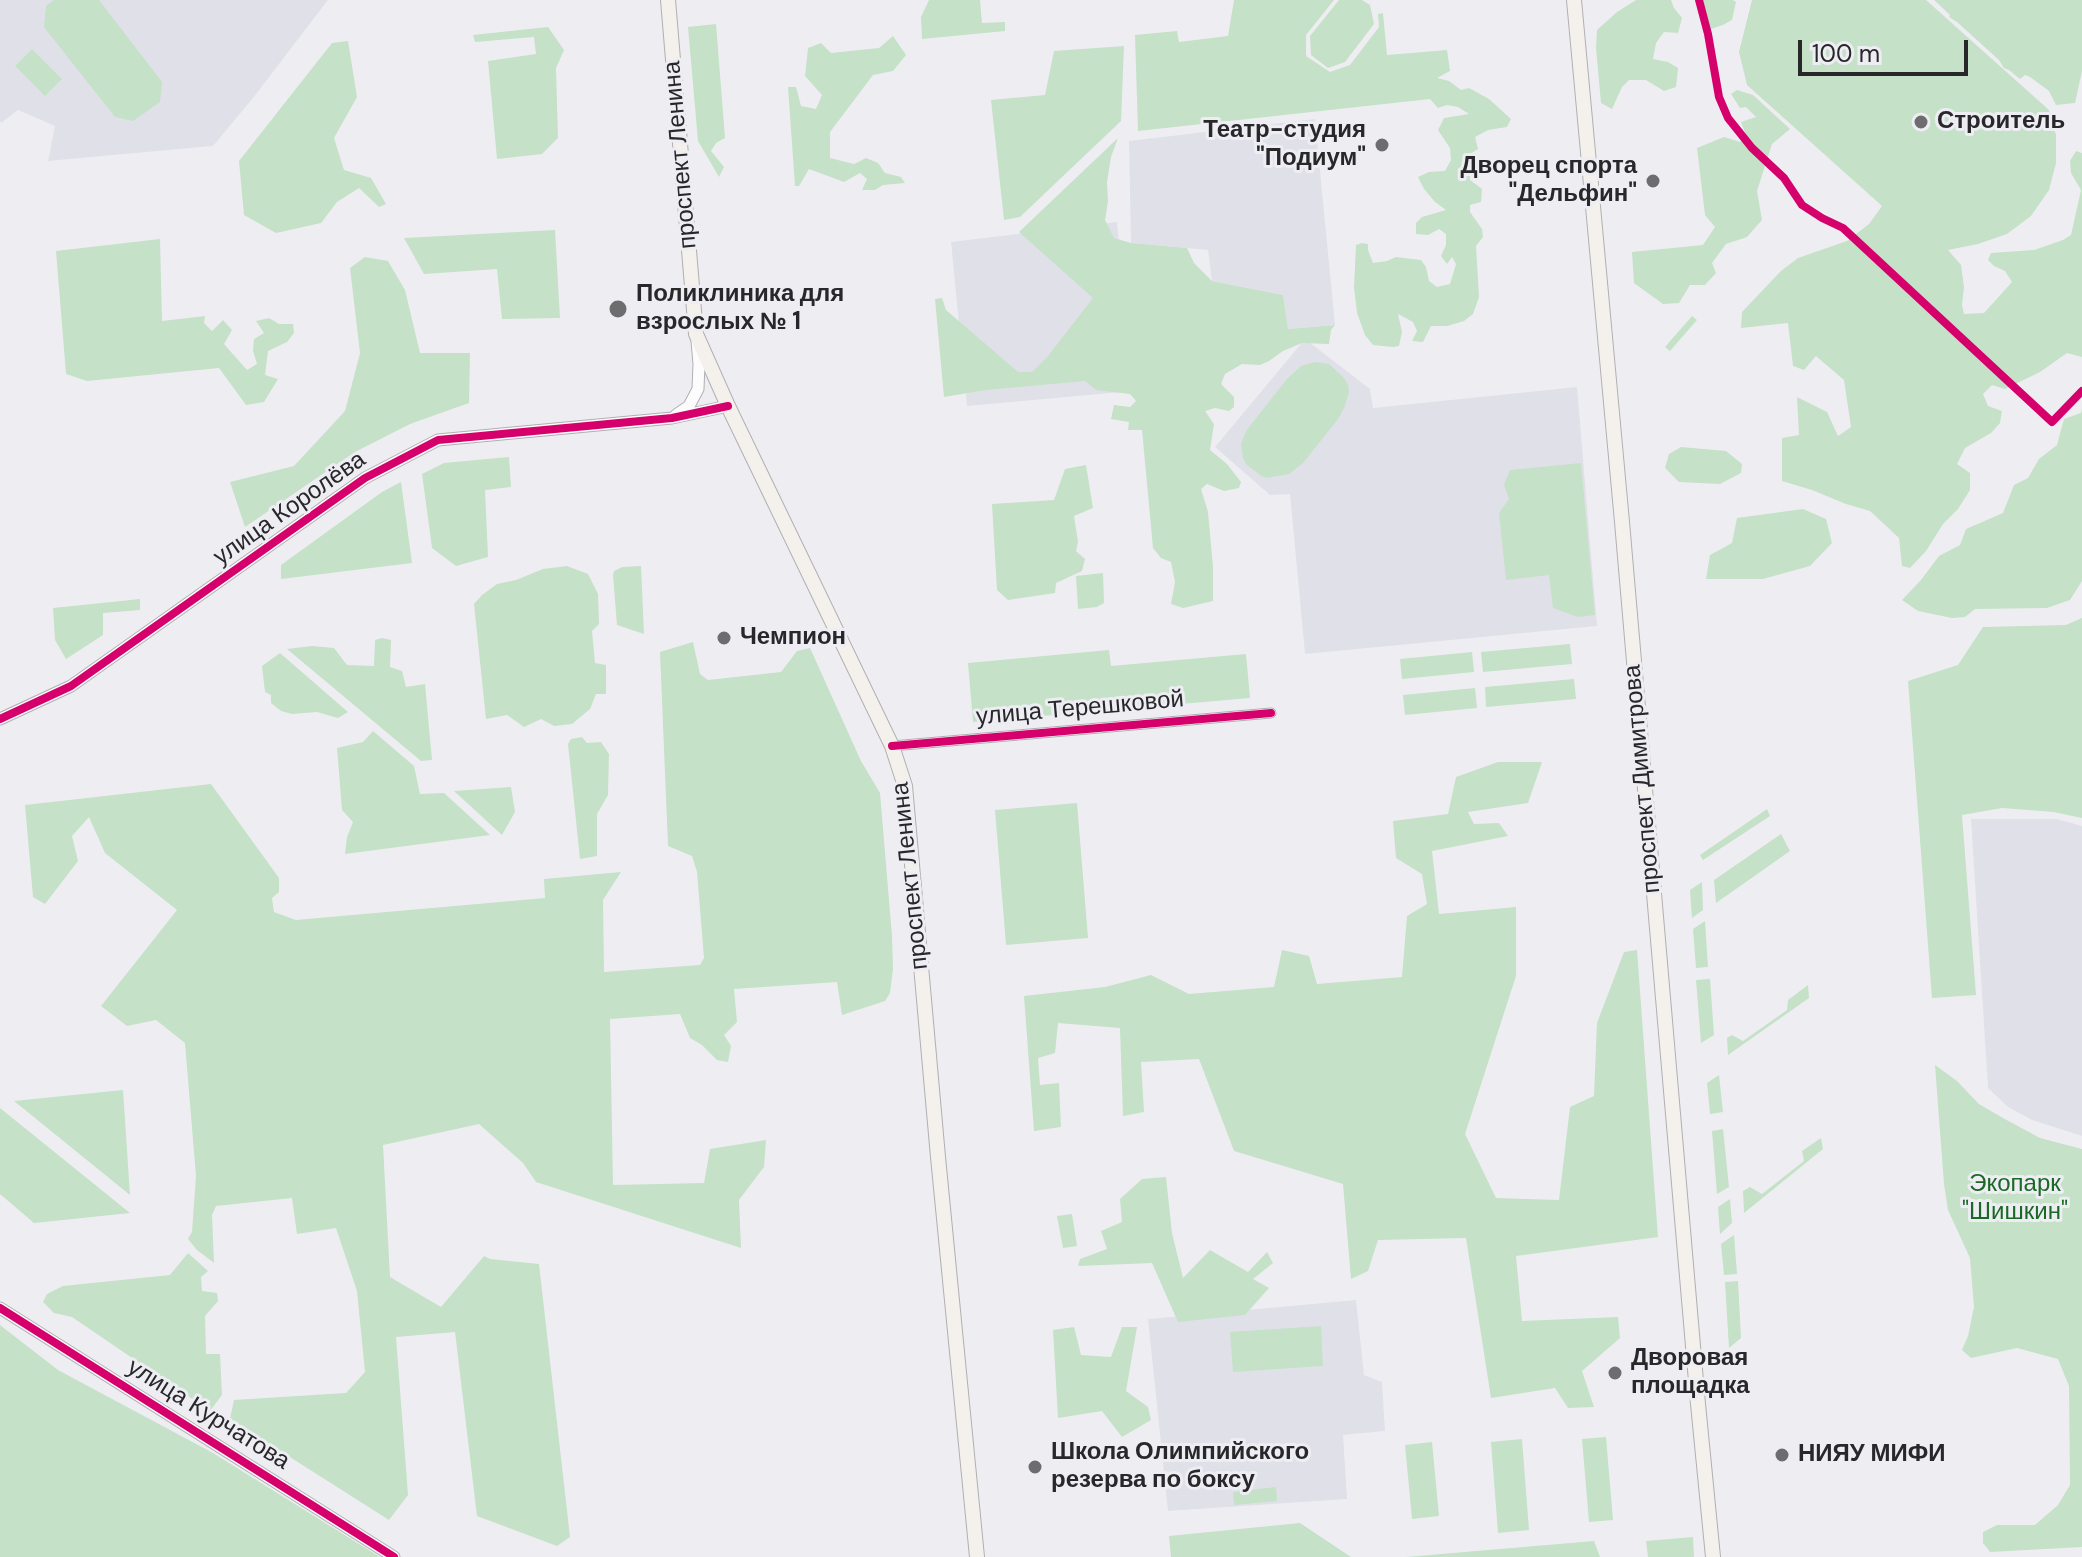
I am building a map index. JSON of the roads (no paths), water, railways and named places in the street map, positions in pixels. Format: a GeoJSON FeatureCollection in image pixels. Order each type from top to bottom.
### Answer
{"type":"FeatureCollection","features":[{"type":"Feature","properties":{"kind":"main road","name":"проспект Ленина"},"geometry":{"type":"LineString","coordinates":[[668,0],[696,334],[892,746],[905,786],[977,1557]]}},
{"type":"Feature","properties":{"kind":"main road","name":"проспект Димитрова"},"geometry":{"type":"LineString","coordinates":[[1574,0],[1713,1557]]}},
{"type":"Feature","properties":{"kind":"street"},"geometry":{"type":"LineString","coordinates":[[672,418],[689,406],[698,389],[696,334]]}},
{"type":"Feature","properties":{"kind":"street","name":"улица Королёва"},"geometry":{"type":"LineString","coordinates":[[0,719],[71,686],[365,478],[438,440],[672,418],[728,406]]}},
{"type":"Feature","properties":{"kind":"street","name":"улица Терешковой"},"geometry":{"type":"LineString","coordinates":[[892,746],[1271,713]]}},
{"type":"Feature","properties":{"kind":"street","name":"улица Курчатова"},"geometry":{"type":"LineString","coordinates":[[0,1308],[394,1557]]}},
{"type":"Feature","properties":{"kind":"place","name":"Строитель"},"geometry":{"type":"Point","coordinates":[1921,122]}},
{"type":"Feature","properties":{"kind":"place","name":"Театр-студия \"Подиум\""},"geometry":{"type":"Point","coordinates":[1382,145]}},
{"type":"Feature","properties":{"kind":"place","name":"Дворец спорта \"Дельфин\""},"geometry":{"type":"Point","coordinates":[1653,181]}},
{"type":"Feature","properties":{"kind":"place","name":"Поликлиника для взрослых № 1"},"geometry":{"type":"Point","coordinates":[618,309]}},
{"type":"Feature","properties":{"kind":"place","name":"Чемпион"},"geometry":{"type":"Point","coordinates":[724,638]}},
{"type":"Feature","properties":{"kind":"place","name":"Дворовая площадка"},"geometry":{"type":"Point","coordinates":[1615,1373]}},
{"type":"Feature","properties":{"kind":"place","name":"НИЯУ МИФИ"},"geometry":{"type":"Point","coordinates":[1782,1455]}},
{"type":"Feature","properties":{"kind":"place","name":"Школа Олимпийского резерва по боксу"},"geometry":{"type":"Point","coordinates":[1035,1467]}},
{"type":"Feature","properties":{"kind":"park label","name":"Экопарк \"Шишкин\""},"geometry":{"type":"Point","coordinates":[2015,1199]}}]}
